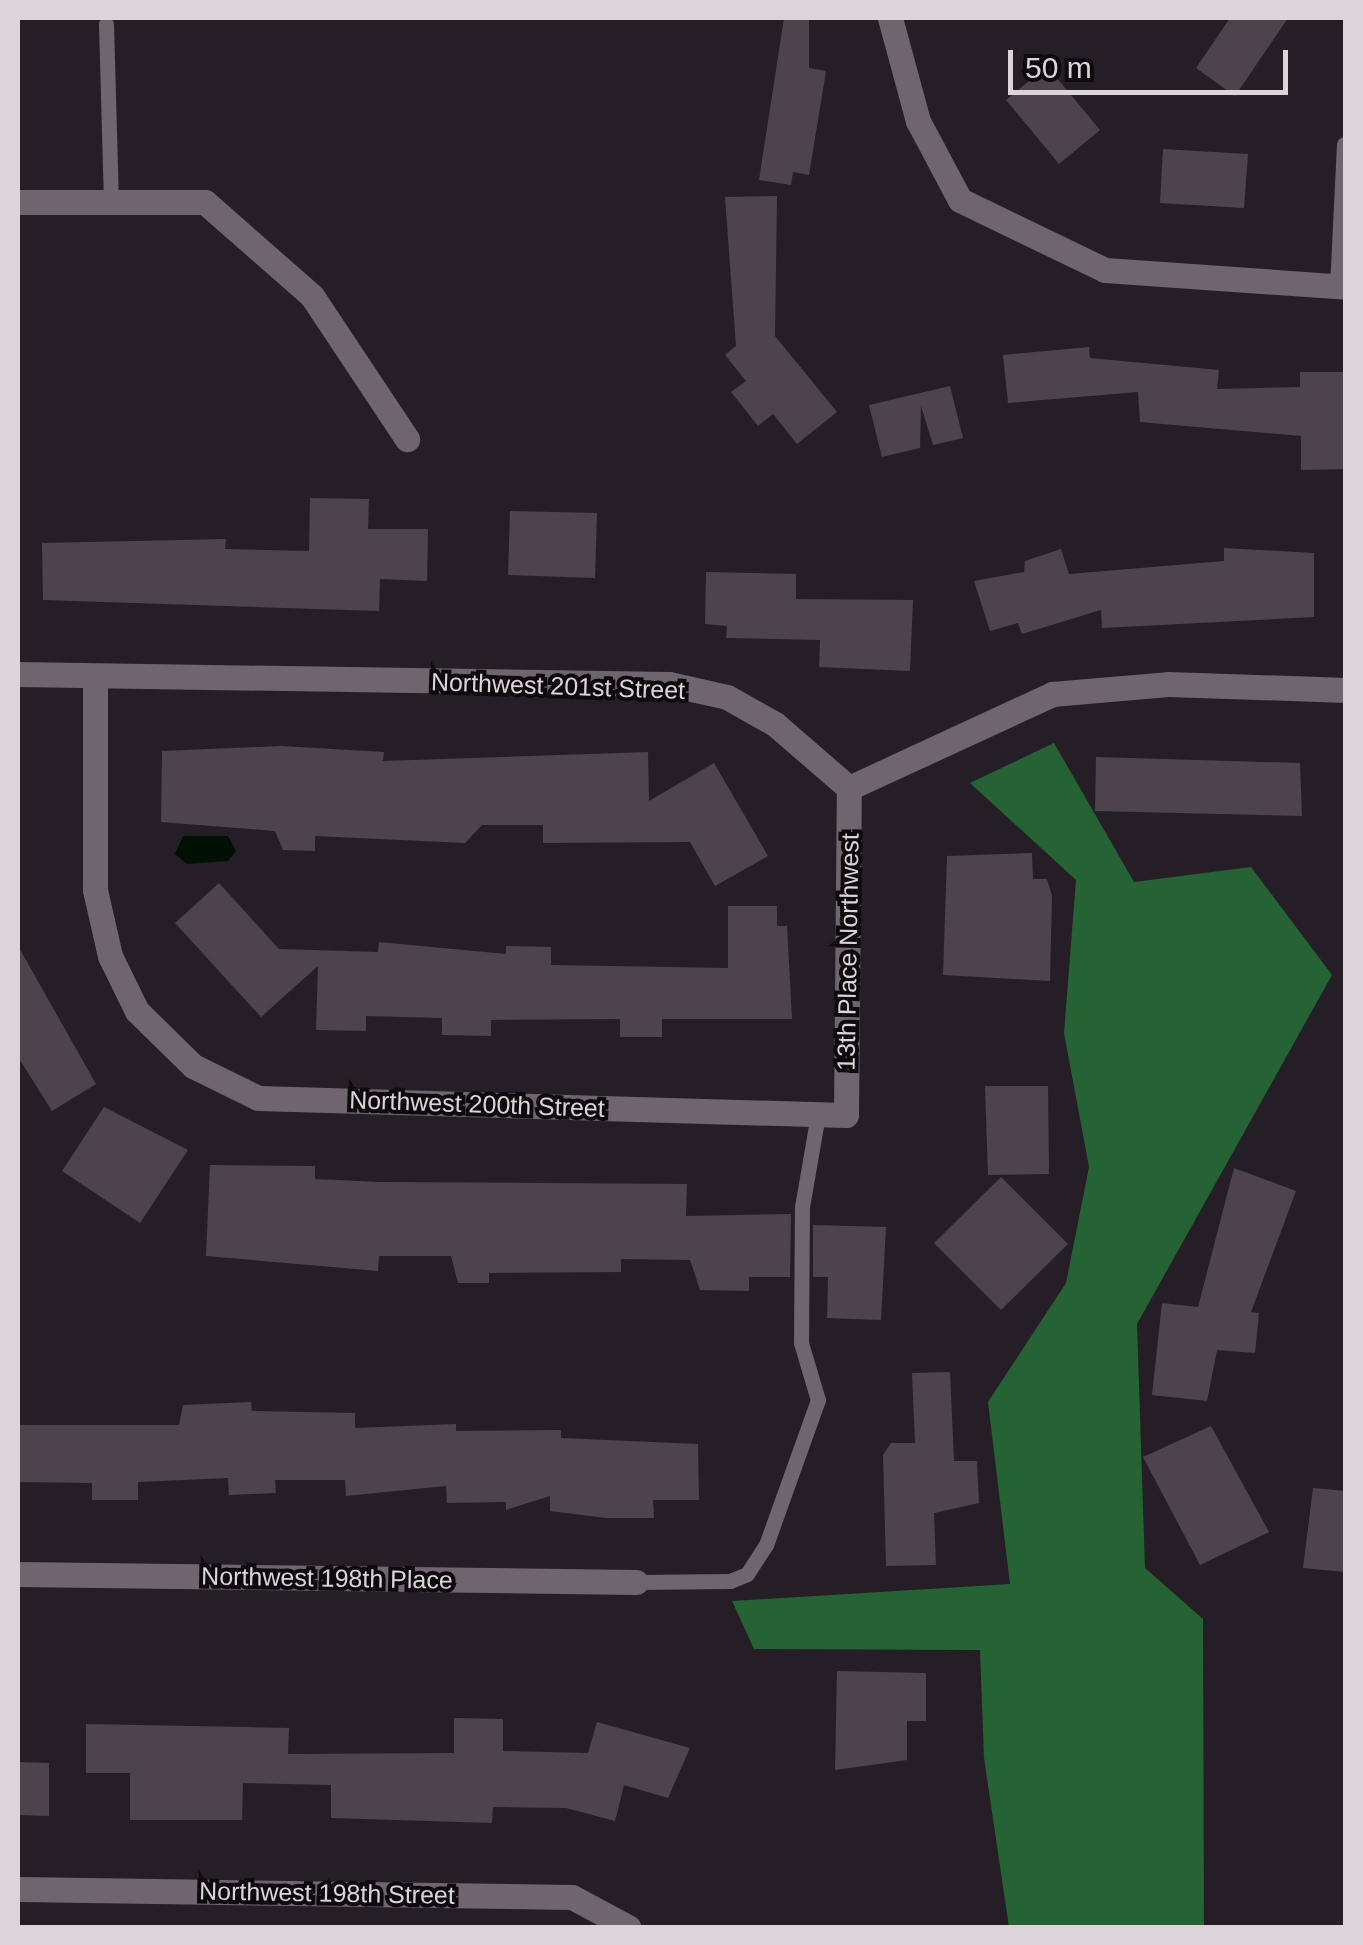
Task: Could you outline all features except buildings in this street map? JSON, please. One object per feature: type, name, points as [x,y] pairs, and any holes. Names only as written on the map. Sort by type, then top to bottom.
[{"type":"street","points":[[890,18],[918,120],[960,200],[1106,270],[1341,287]]},
{"type":"street","points":[[18,202],[204,202],[312,296],[407,439]]},
{"type":"street","name":"Northwest 201st Street","points":[[18,674],[669,684],[759,715],[849,788]]},
{"type":"street","name":"Northwest 200th Street","points":[[94,676],[95,890],[110,956],[137,1011],[193,1066],[258,1098],[846,1115]]},
{"type":"street","points":[[849,788],[1052,694],[1168,684],[1346,690]]},
{"type":"street","name":"13th Place Northwest","points":[[846,1115],[849,788]]},
{"type":"street","name":"Northwest 198th Place","points":[[18,1574],[636,1582]]},
{"type":"street","name":"Northwest 198th Street","points":[[18,1889],[572,1896],[628,1927]]},
{"type":"lane","points":[[106,24],[112,201]]},
{"type":"lane","points":[[1341,287],[1344,144]]},
{"type":"lane","points":[[636,1582],[730,1582],[747,1574],[766,1545],[818,1400],[801,1343],[801,1243],[818,1114]]},
{"type":"green space","points":[[1054,743],[1134,882],[1251,867],[1332,975],[1137,1324],[1145,1568],[1203,1619],[1204,1927],[1009,1927],[984,1758],[980,1650],[754,1649],[732,1601],[1010,1584],[988,1402],[1066,1283],[1089,1167],[1064,1033],[1076,880],[970,783]]},
{"type":"shaded area","points":[[183,836],[228,836],[236,851],[228,861],[187,864],[175,854]]}]
